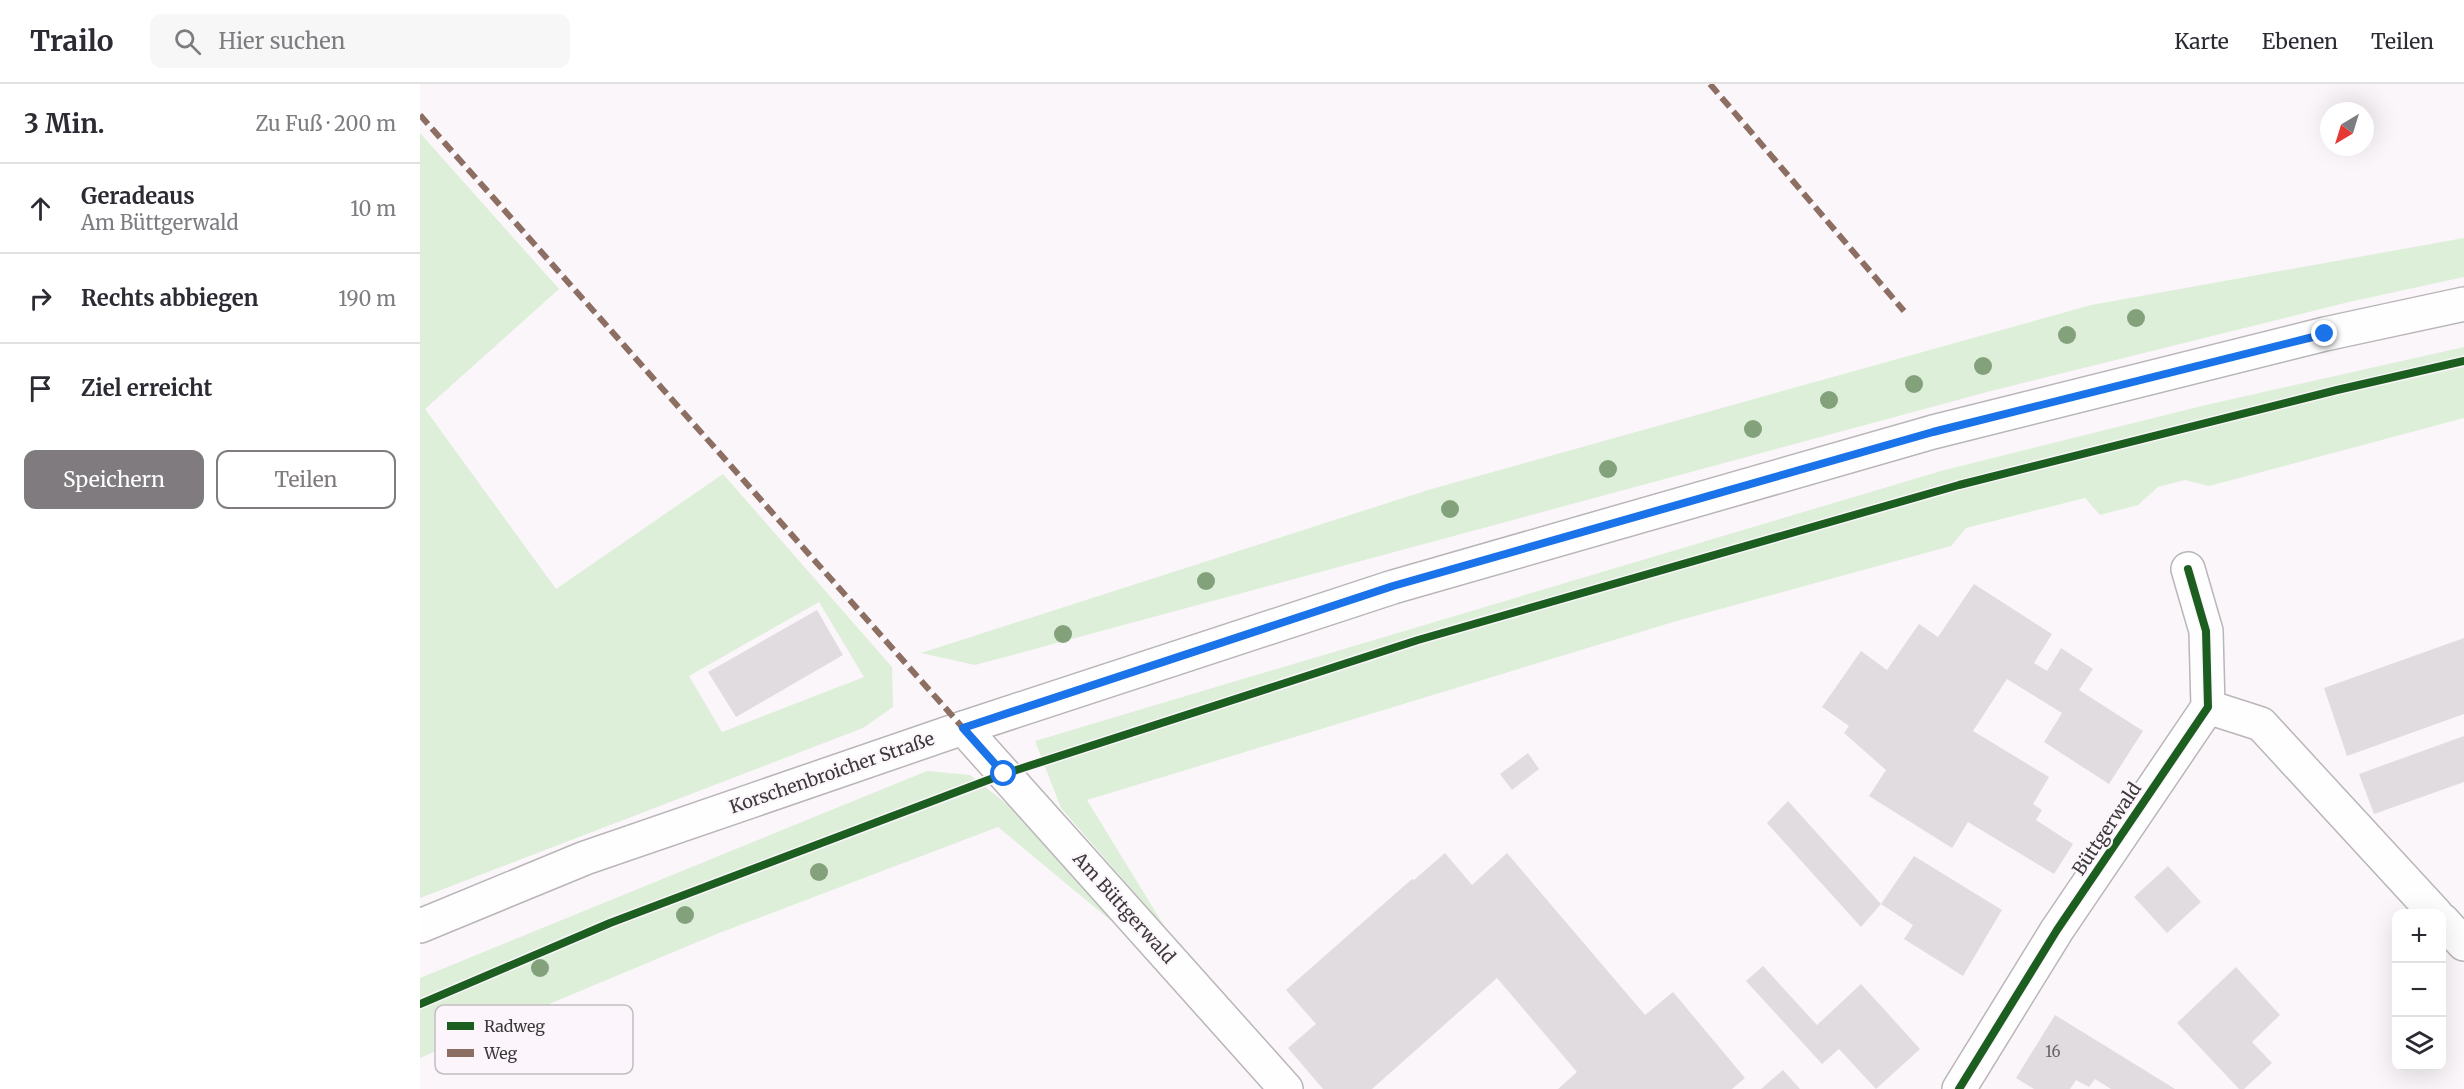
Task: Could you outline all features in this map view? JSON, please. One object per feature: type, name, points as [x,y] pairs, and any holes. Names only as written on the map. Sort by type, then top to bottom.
[{"type":"main road","name":"Korschenbroicher Straße","points":[[420,926],[585,858],[963,728],[1393,586],[1933,432],[2325,334],[2464,304]]},
{"type":"main road","points":[[2188,569],[2206,631],[2208,707],[2261,724],[2431,909]]},
{"type":"main road","name":"Büttgerwald","points":[[1959,1089],[2057,930],[2208,707]]},
{"type":"main road","name":"Am Büttgerwald","points":[[963,728],[1286,1089]]},
{"type":"main road","points":[[2446,924],[2464,944]]},
{"type":"green space","points":[[420,133],[559,289],[425,409],[556,589],[723,474],[892,667],[893,707],[863,728],[420,898]],"holes":[[[819,602],[864,677],[722,732],[689,676]]]},
{"type":"green space","points":[[2464,238],[2464,277],[2349,302],[1991,391],[975,665],[921,653],[1428,490],[2091,305]]},
{"type":"green space","points":[[2464,347],[2464,418],[2209,486],[2185,480],[2158,487],[2138,505],[2100,515],[2085,498],[1966,528],[1951,546],[1680,620],[1087,800],[1166,929],[1061,808],[1035,741],[1941,471],[2206,405]]},
{"type":"green space","points":[[927,771],[970,775],[1026,819],[1145,949],[998,827],[719,933],[547,1005],[435,1005],[435,1052],[420,1058],[420,978]]},
{"type":"building","points":[[1974,584],[2052,634],[2034,663],[2047,671],[2061,648],[2093,669],[2079,690],[2143,731],[2109,784],[2044,742],[2062,713],[2007,679],[1973,731],[2049,777],[2033,804],[2042,810],[2036,820],[2073,844],[2054,874],[1968,822],[1952,848],[1869,796],[1886,770],[1844,733],[1849,726],[1822,707],[1861,651],[1887,670],[1919,624],[1938,637]]},
{"type":"building","points":[[817,610],[843,655],[736,717],[708,672]]},
{"type":"building","points":[[2464,638],[2464,714],[2347,756],[2324,688]]},
{"type":"building","points":[[2464,736],[2464,782],[2374,814],[2359,774]]},
{"type":"building","points":[[1528,753],[1539,769],[1512,790],[1500,774]]},
{"type":"building","points":[[1788,801],[1881,904],[1861,927],[1767,823]]},
{"type":"building","points":[[1445,853],[1472,885],[1507,853],[1645,1015],[1673,992],[1745,1078],[1732,1089],[1558,1089],[1577,1072],[1497,978],[1372,1089],[1323,1089],[1288,1048],[1316,1024],[1286,990],[1412,879],[1414,880]]},
{"type":"building","points":[[1914,856],[2002,910],[1963,976],[1904,939],[1913,925],[1881,904]]},
{"type":"building","points":[[2168,866],[2201,902],[2167,933],[2134,897]]},
{"type":"building","points":[[1763,966],[1817,1025],[1861,984],[1920,1049],[1876,1089],[1839,1049],[1822,1064],[1746,981]]},
{"type":"building","points":[[2236,967],[2280,1015],[2252,1042],[2272,1063],[2244,1089],[2239,1089],[2177,1023]]},
{"type":"building","points":[[2055,1015],[2175,1089],[2111,1089],[2095,1079],[2089,1087],[2076,1080],[2070,1089],[2034,1089],[2016,1078]]},
{"type":"building","points":[[1783,1070],[1800,1089],[1761,1089]]},
{"type":"marked path","points":[[1710,84],[1904,311]]},
{"type":"marked path","points":[[420,115],[963,728]]},
{"type":"cycle path","points":[[420,1004],[610,923],[1004,774],[1418,640],[1959,485],[2337,390],[2464,361]]},
{"type":"cycle path","points":[[1959,1089],[2057,930],[2208,707],[2206,631],[2188,569]]},
{"type":"route","points":[[1004,774],[963,728],[1393,586],[1933,432],[2325,334]]}]
